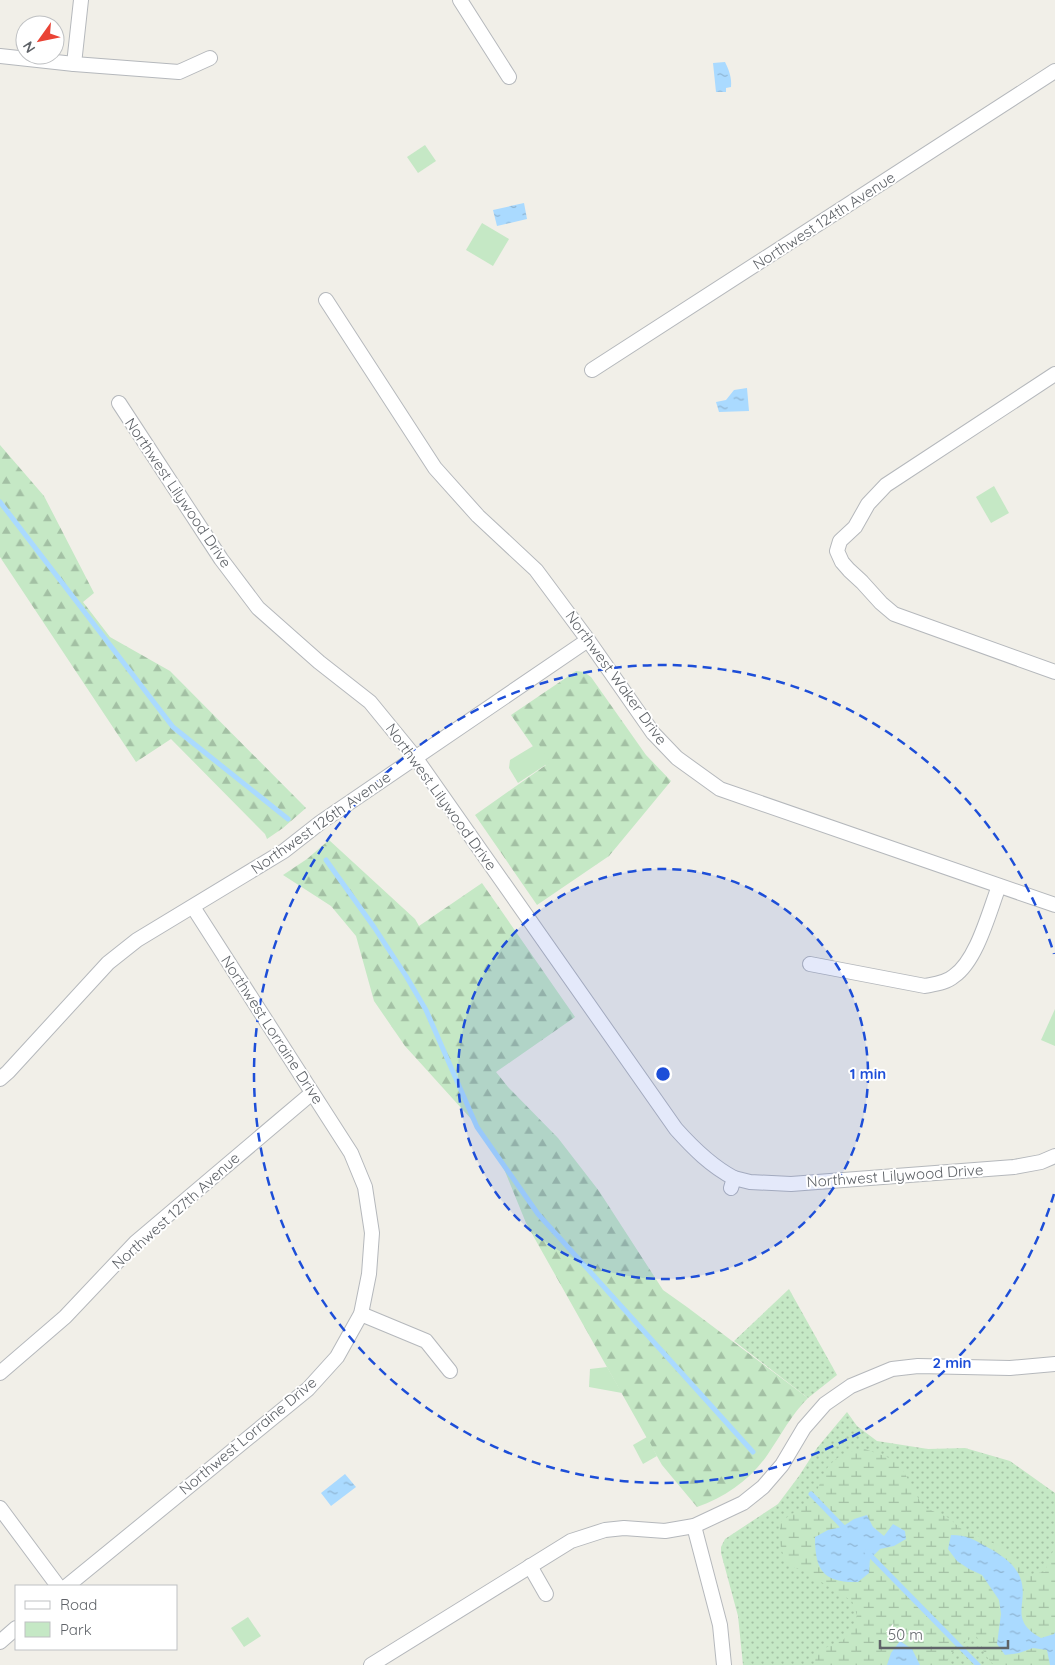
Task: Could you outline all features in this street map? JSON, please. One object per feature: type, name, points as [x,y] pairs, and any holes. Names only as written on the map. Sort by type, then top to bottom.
[{"type":"street","points":[[74,64],[81,0]]},
{"type":"street","points":[[460,0],[509,77]]},
{"type":"street","points":[[0,56],[179,72],[210,58]]},
{"type":"street","name":"Northwest 124th Avenue","points":[[592,370],[1055,71]]},
{"type":"street","name":"Northwest Waker Drive","points":[[326,300],[435,468],[478,516],[536,570],[654,733],[677,758],[720,789],[1055,905]]},
{"type":"street","points":[[1055,374],[886,485],[868,504],[855,527],[840,542],[837,551],[842,562],[849,570],[894,614],[1055,672]]},
{"type":"street","name":"Northwest Lilywood Drive","points":[[119,404],[221,559],[258,608],[319,662],[370,702],[415,757],[676,1129],[701,1154],[724,1173],[732,1183],[791,1184],[1014,1167],[1041,1162],[1055,1156]]},
{"type":"street","name":"Northwest 126th Avenue","points":[[3,1072],[108,963],[137,940],[284,851],[320,822],[588,640]]},
{"type":"street","points":[[810,964],[925,986],[940,984],[965,968],[973,955],[1000,886]]},
{"type":"street","name":"Northwest Lorraine Drive","points":[[68,1585],[308,1389],[337,1357],[361,1314],[368,1274],[372,1233],[365,1187],[351,1153],[193,907]]},
{"type":"street","name":"Northwest 127th Avenue","points":[[0,1373],[65,1317],[136,1242],[312,1093]]},
{"type":"street","points":[[361,1314],[426,1341],[450,1370]]},
{"type":"street","points":[[371,1665],[571,1541],[604,1530],[624,1528],[665,1531],[694,1526],[743,1503],[763,1487],[782,1465],[804,1428],[824,1404],[851,1386],[868,1378],[892,1369],[918,1366],[1010,1368],[1055,1364]]},
{"type":"street","points":[[0,1508],[57,1585]]},
{"type":"street","points":[[694,1526],[720,1625],[724,1665]]},
{"type":"street","points":[[530,1566],[546,1594]]},
{"type":"street","points":[[0,1642],[15,1629]]},
{"type":"green space","points":[[425,145],[436,161],[418,173],[407,157]]},
{"type":"green space","points":[[482,223],[509,239],[493,266],[466,250]]},
{"type":"green space","points":[[0,445],[44,496],[94,593],[83,602],[110,637],[170,671],[306,808],[283,828],[267,839],[265,834],[171,739],[136,762],[0,557]]},
{"type":"green space","points":[[994,486],[1009,513],[991,523],[976,497]]},
{"type":"green space","points":[[576,671],[584,672],[591,677],[646,755],[671,781],[609,856],[537,905],[475,815],[546,765],[511,715]]},
{"type":"green space","points":[[538,743],[550,762],[518,783],[509,768],[510,760]]},
{"type":"green space","points":[[329,840],[415,919],[419,926],[482,883],[575,1017],[496,1072],[508,1087],[558,1138],[599,1191],[663,1290],[808,1398],[791,1418],[761,1463],[746,1479],[728,1492],[697,1507],[662,1465],[526,1223],[502,1164],[472,1120],[405,1046],[374,1001],[356,936],[331,906],[283,875],[307,859]]},
{"type":"green space","points":[[1055,1009],[1055,1046],[1041,1040]]},
{"type":"green space","points":[[789,1289],[837,1375],[808,1398],[734,1341]]},
{"type":"green space","points":[[607,1367],[622,1393],[589,1387],[590,1369]]},
{"type":"green space","points":[[847,1412],[857,1426],[877,1441],[928,1449],[965,1448],[1010,1461],[1055,1493],[1055,1665],[743,1665],[738,1616],[721,1547],[725,1539],[778,1504],[817,1448]]},
{"type":"green space","points":[[647,1437],[657,1456],[643,1464],[633,1445]]},
{"type":"green space","points":[[865,1449],[892,1459],[902,1469],[923,1507],[949,1518],[960,1528],[999,1546],[1011,1554],[1031,1574],[1045,1572],[1049,1558],[1055,1548],[1055,1665],[994,1665],[986,1655],[976,1635],[954,1650],[945,1665],[815,1665],[816,1652],[843,1640],[853,1629],[857,1615],[852,1601],[802,1570],[788,1565],[780,1544],[781,1522],[803,1506],[814,1495],[826,1470],[836,1459],[849,1452]]},
{"type":"green space","points":[[248,1617],[261,1636],[244,1647],[231,1628]]},
{"type":"water","points":[[725,62],[730,74],[731,87],[726,88],[726,92],[716,92],[713,63]]},
{"type":"water","points":[[524,203],[527,219],[497,226],[493,210]]},
{"type":"water","points":[[747,388],[749,411],[719,412],[716,402],[726,400],[734,390]]},
{"type":"water","points":[[345,1474],[356,1487],[331,1506],[321,1493]]},
{"type":"water","points":[[867,1515],[873,1527],[884,1536],[893,1524],[905,1531],[906,1539],[894,1546],[880,1549],[870,1559],[869,1573],[858,1582],[846,1582],[829,1577],[819,1566],[815,1548],[815,1537]]},
{"type":"water","points":[[951,1535],[966,1537],[978,1542],[1002,1556],[1014,1567],[1020,1577],[1022,1586],[1022,1617],[1025,1624],[1041,1638],[1055,1632],[1055,1665],[1050,1665],[1047,1650],[1033,1648],[1005,1655],[997,1644],[1001,1614],[999,1600],[982,1575],[957,1561],[948,1549]]},
{"type":"water","points":[[900,1641],[912,1649],[920,1665],[887,1665],[891,1653]]},
{"type":"waterway","points":[[0,502],[173,727],[288,819]]},
{"type":"waterway","points":[[326,860],[406,976],[426,1010],[477,1127],[538,1214],[753,1452]]},
{"type":"waterway","points":[[811,1494],[847,1531]]},
{"type":"waterway","points":[[867,1552],[978,1665]]}]
